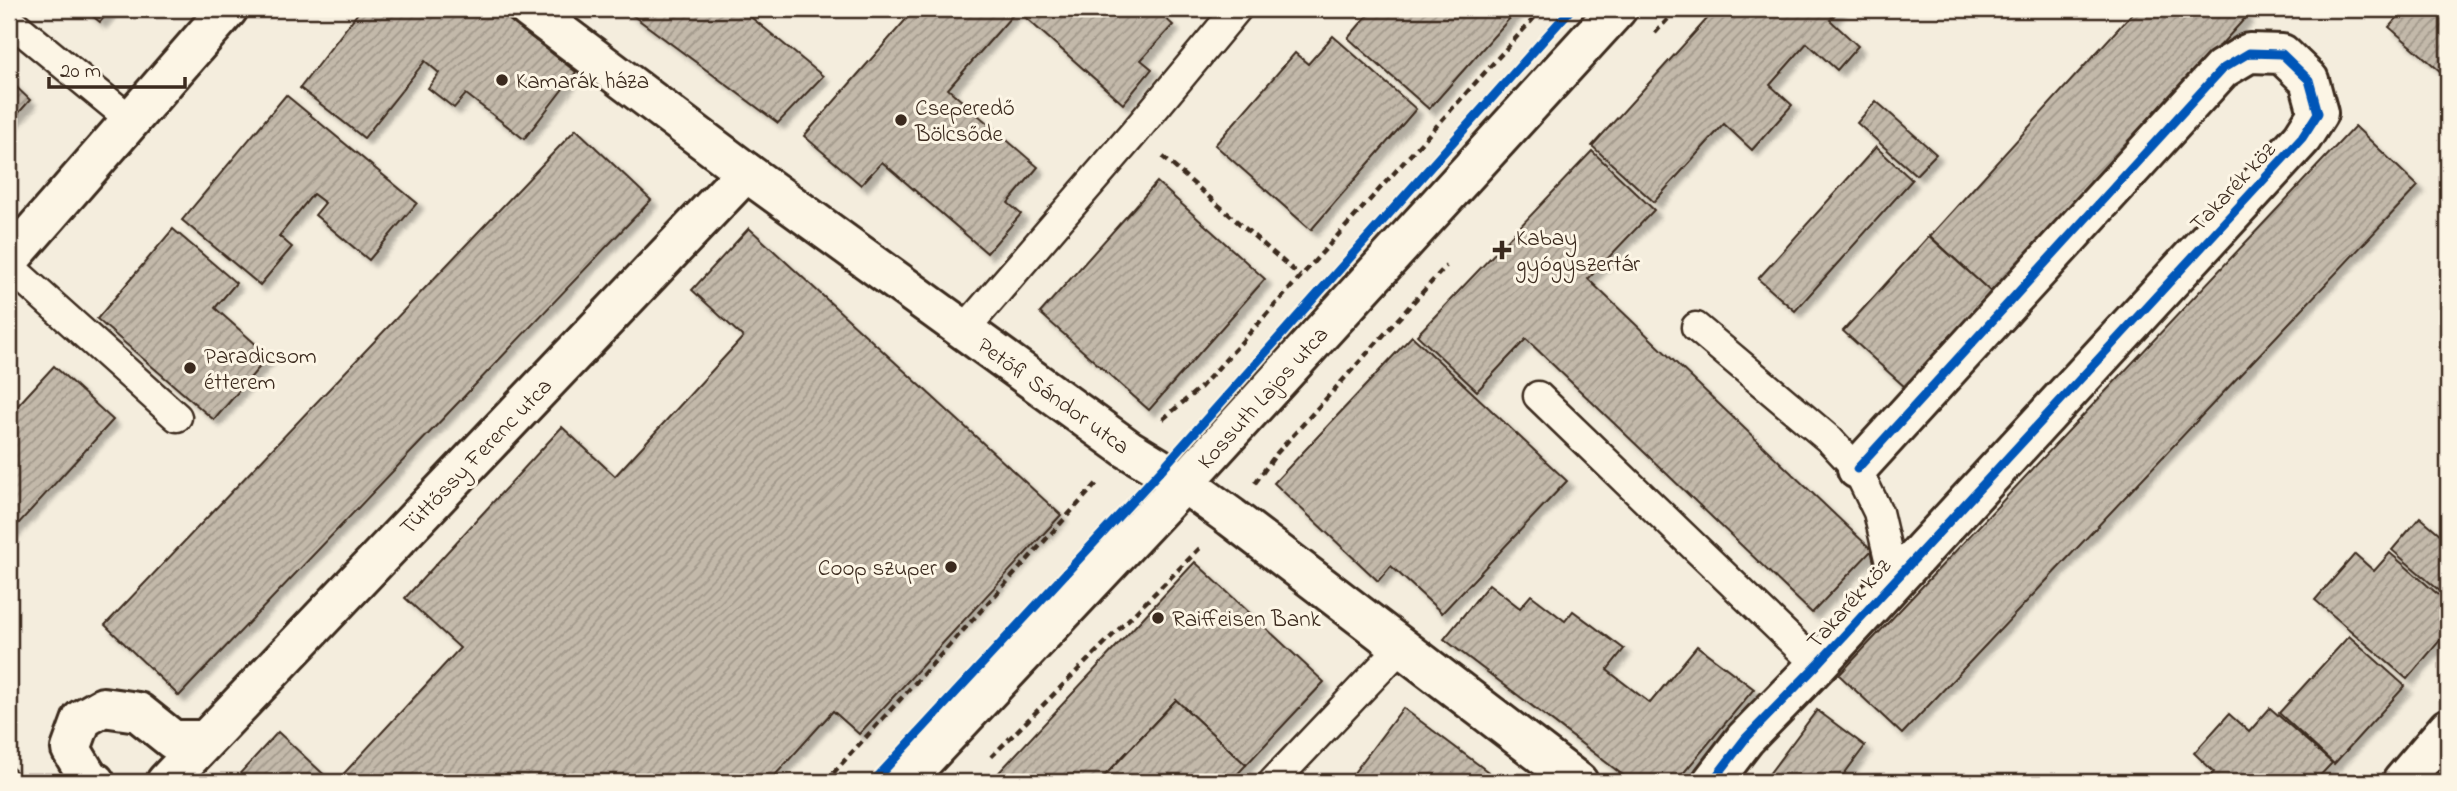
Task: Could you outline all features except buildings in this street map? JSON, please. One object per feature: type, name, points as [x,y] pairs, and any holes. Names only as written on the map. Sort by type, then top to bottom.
[{"type":"street","points":[[9,260],[228,9]]},
{"type":"street","name":"Petőfi Sándor utca","points":[[529,9],[746,172],[1128,449],[1184,483],[1231,517],[1578,782]]},
{"type":"street","name":"Kossuth Lajos utca","points":[[903,782],[1184,483],[1617,9]]},
{"type":"street","name":"Takarék köz","points":[[1712,782],[1745,739],[1817,665],[2302,138],[2318,113],[2309,80],[2282,54],[2249,52],[2222,69],[1857,469]]},
{"type":"street","name":"Tüttőssy Ferenc utca","points":[[166,782],[746,172]]},
{"type":"street","points":[[95,782],[89,779],[71,749],[82,719],[103,707],[138,712],[173,740],[204,740]]},
{"type":"street","points":[[2403,782],[2448,727]]},
{"type":"lane","points":[[964,330],[1237,9]]},
{"type":"lane","points":[[9,20],[131,120]]},
{"type":"lane","points":[[9,266],[177,417]]},
{"type":"lane","points":[[1696,327],[1830,440],[1857,469],[1878,512],[1894,580]]},
{"type":"lane","points":[[1538,396],[1817,665]]},
{"type":"lane","points":[[1273,782],[1400,648]]},
{"type":"path","points":[[825,782],[1128,449],[1201,387],[1542,9]]},
{"type":"path","points":[[1649,40],[1677,9]]},
{"type":"path","points":[[1134,133],[1300,276]]},
{"type":"path","points":[[985,763],[1231,517],[1277,453],[1454,257]]},
{"type":"cycle path","points":[[873,782],[1162,469],[1571,9]]},
{"type":"cycle path","points":[[1712,782],[1745,739],[1817,665],[2302,138],[2318,113],[2309,80],[2282,54],[2249,53],[2222,69],[1857,469]]},
{"type":"place","name":"Kamarák háza","points":[[502,80]]},
{"type":"place","name":"Cseperedő Bölcsőde","points":[[901,120]]},
{"type":"place","name":"Kabay gyógyszertár","points":[[1502,250]]},
{"type":"place","name":"Paradicsom étterem","points":[[190,368]]},
{"type":"place","name":"Coop szuper","points":[[951,567]]},
{"type":"place","name":"Raiffeisen Bank","points":[[1158,618]]}]
